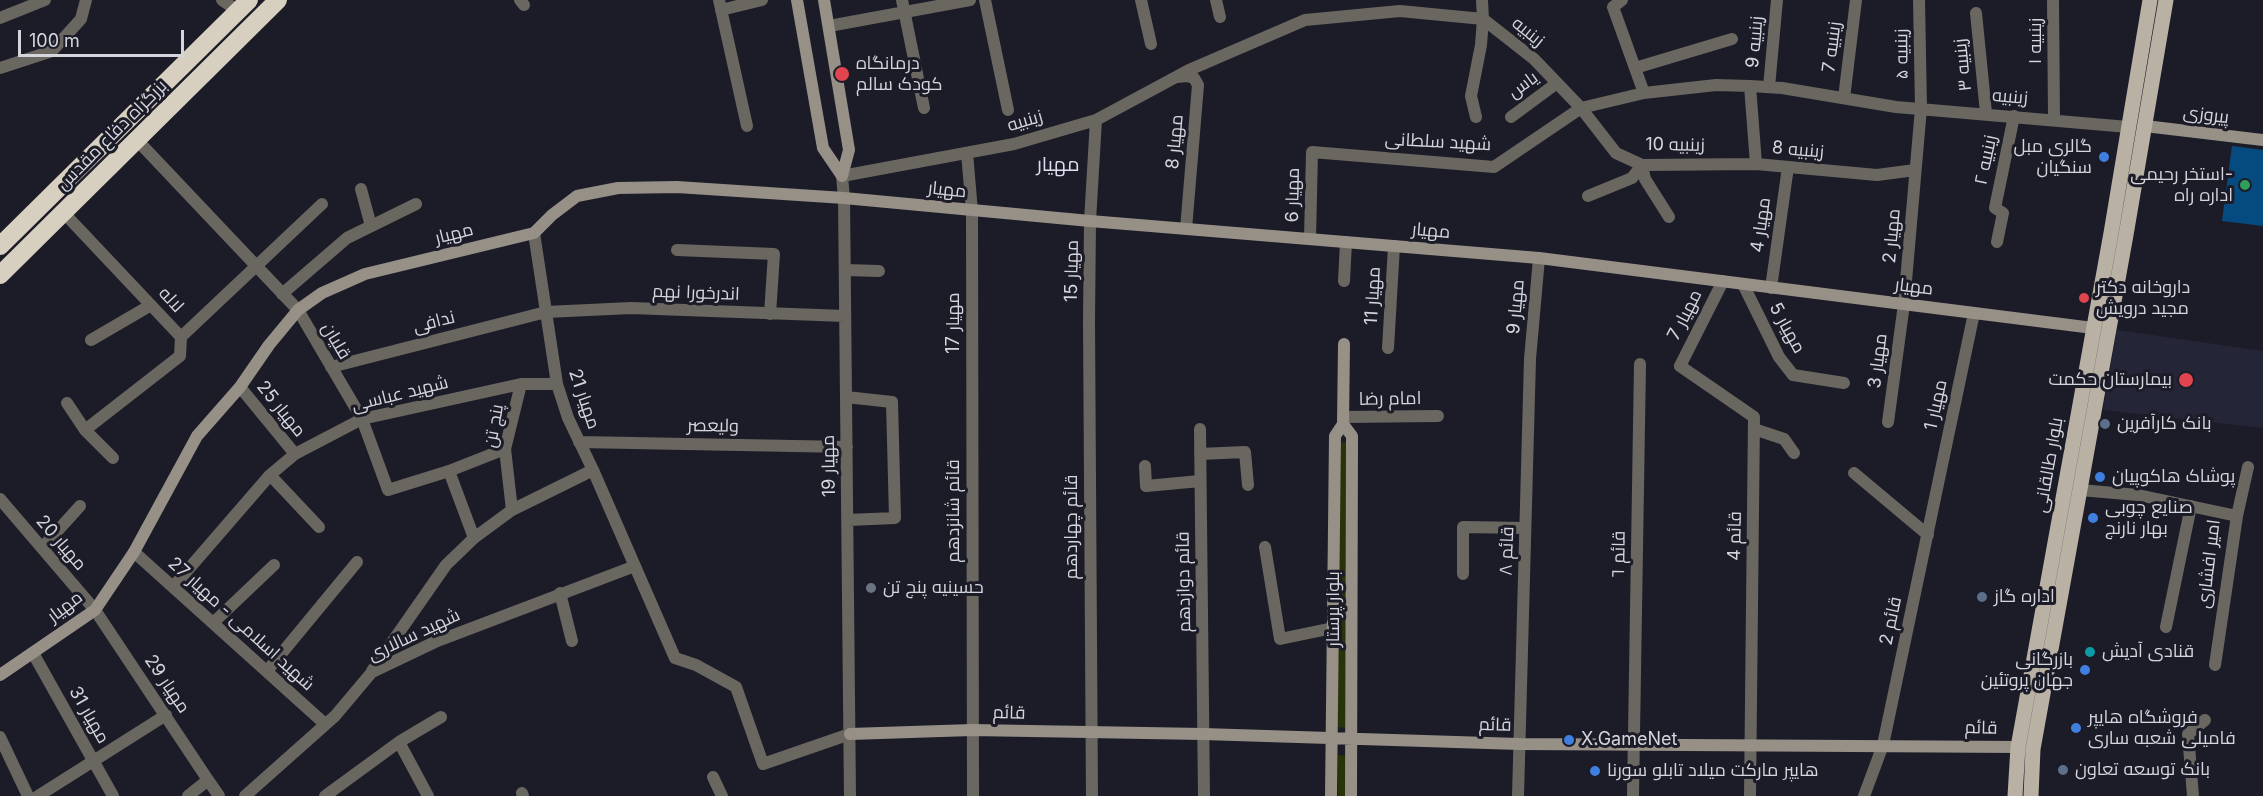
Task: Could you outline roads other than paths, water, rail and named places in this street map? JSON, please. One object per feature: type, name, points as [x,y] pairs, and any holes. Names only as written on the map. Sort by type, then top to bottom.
[{"type":"highway","name":"بزرگراه دفاع مقدس","points":[[0,275],[279,0]]},
{"type":"highway","name":"بزرگراه دفاع مقدس","points":[[0,246],[244,5]]},
{"type":"main road","name":"بلوار طالقانی","points":[[2031,796],[2033,749],[2080,490],[2113,262],[2128,127],[2150,0]]},
{"type":"main road","name":"بلوار طالقانی","points":[[2015,796],[2018,747],[2093,328],[2113,262],[2145,126],[2166,0]]},
{"type":"street","points":[[0,18],[45,0]]},
{"type":"street","points":[[0,68],[52,51],[81,19],[86,0]]},
{"type":"street","points":[[222,0],[244,5]]},
{"type":"street","points":[[747,126],[720,5],[762,0]]},
{"type":"street","points":[[797,0],[824,148],[842,176]]},
{"type":"street","points":[[824,0],[849,150],[842,176]]},
{"type":"street","points":[[829,26],[903,6],[970,0]]},
{"type":"street","points":[[985,0],[1008,110]]},
{"type":"street","points":[[1141,0],[1151,44]]},
{"type":"street","points":[[1216,0],[1220,17]]},
{"type":"street","points":[[1476,117],[1471,96],[1484,19],[1482,0]]},
{"type":"street","points":[[1622,0],[1613,7],[1644,93]]},
{"type":"street","name":"زینبیه 9","points":[[1769,87],[1777,0]]},
{"type":"street","name":"زینبیه 7","points":[[1844,98],[1856,0]]},
{"type":"street","name":"زینبیه ۵","points":[[1915,170],[1921,108],[1919,0]]},
{"type":"street","name":"زینبیه ۱","points":[[2053,0],[2054,119]]},
{"type":"street","points":[[903,6],[924,108]]},
{"type":"street","name":"زینبیه","points":[[842,176],[1014,144],[1096,120],[1176,77],[1305,20],[1400,11],[1484,19],[1534,59],[1581,108],[1644,93],[1716,86],[1749,86],[1769,87],[1896,107],[2128,127]]},
{"type":"street","name":"زینبیه ۳","points":[[1976,14],[1986,113]]},
{"type":"street","points":[[1635,68],[1732,39]]},
{"type":"street","name":"مهیار 8","points":[[1176,77],[1194,78],[1198,85],[1186,229]]},
{"type":"street","name":"یاس","points":[[1511,117],[1557,83]]},
{"type":"street","name":"زینبیه 8","points":[[1749,86],[1756,164],[1877,175],[1915,170]]},
{"type":"street","name":"شهید سلطانی","points":[[1312,152],[1494,166],[1581,108]]},
{"type":"street","name":"زینبیه 10","points":[[1581,108],[1616,153],[1642,165],[1756,164]]},
{"type":"street","name":"زینبیه ۲","points":[[1997,242],[2003,213],[1995,208],[2014,116]]},
{"type":"street","name":"مهیار 15","points":[[1089,321],[1090,221],[1096,120]]},
{"type":"street","name":"پیروزی","points":[[2145,126],[2263,140]]},
{"type":"street","name":"قلیان","points":[[137,140],[298,310],[362,419],[388,490],[448,471],[505,449]]},
{"type":"street","name":"مهیار 6","points":[[1310,239],[1312,152]]},
{"type":"street","name":"مهیار 17","points":[[968,153],[972,211],[972,435]]},
{"type":"street","points":[[1588,196],[1632,178],[1642,165]]},
{"type":"street","points":[[1642,165],[1645,179],[1669,216]]},
{"type":"street","name":"مهیار 4","points":[[1771,288],[1788,167]]},
{"type":"street","name":"مهیار 2","points":[[1904,304],[1915,170]]},
{"type":"street","name":"مهیار 19","points":[[842,176],[850,796]]},
{"type":"street","name":"مهیار","points":[[0,675],[95,610],[134,552],[196,436],[240,387],[269,345],[298,310],[322,293],[364,274],[534,233],[552,215],[577,196],[618,188],[677,187],[844,198],[972,211],[1539,258],[2093,328]]},
{"type":"street","points":[[361,189],[371,226]]},
{"type":"street","points":[[181,337],[322,204]]},
{"type":"street","points":[[282,294],[347,238],[416,204]]},
{"type":"street","name":"لاله","points":[[63,212],[181,337],[180,356],[85,430]]},
{"type":"street","name":"مهیار 21","points":[[534,233],[557,384],[579,442],[675,658],[696,665],[736,687],[763,764],[850,734]]},
{"type":"street","points":[[1344,280],[1346,242]]},
{"type":"street","name":"مهیار 11","points":[[1388,348],[1394,246]]},
{"type":"street","points":[[677,250],[774,254],[770,314]]},
{"type":"street","name":"مهیار 9","points":[[1530,359],[1539,258]]},
{"type":"street","points":[[845,270],[879,271]]},
{"type":"street","name":"مهیار 7","points":[[1723,281],[1680,366],[1754,417],[1754,429]]},
{"type":"street","name":"مهیار 5","points":[[1743,284],[1779,357],[1793,375],[1844,383]]},
{"type":"street","name":"مهیار 3","points":[[1888,422],[1904,304]]},
{"type":"street","points":[[92,340],[151,305]]},
{"type":"street","name":"اندرخورا نهم","points":[[546,312],[631,308],[845,316]]},
{"type":"street","name":"ندافی","points":[[331,367],[546,312]]},
{"type":"street","name":"مهیار 1","points":[[1935,504],[1974,313]]},
{"type":"street","name":"قائم چهاردهم","points":[[1089,321],[1092,796]]},
{"type":"street","name":"بلوار پرستار","points":[[1331,796],[1335,436],[1343,421],[1344,344]]},
{"type":"street","name":"قائم ٨","points":[[1518,796],[1530,359]]},
{"type":"street","name":"قائم ٦","points":[[1633,796],[1640,364]]},
{"type":"street","name":"شهید عباسی","points":[[173,587],[270,475],[295,454],[362,419],[521,384],[557,384]]},
{"type":"street","name":"پنج تن","points":[[512,510],[505,449],[521,384]]},
{"type":"street","name":"مهیار 25","points":[[240,387],[295,454]]},
{"type":"street","points":[[846,397],[892,402],[895,518],[848,520]]},
{"type":"street","points":[[67,403],[85,430],[113,458]]},
{"type":"street","name":"امام رضا","points":[[1343,421],[1438,416]]},
{"type":"street","name":"بلوار پرستار","points":[[1343,421],[1352,436],[1351,796]]},
{"type":"street","name":"قائم دوازدهم","points":[[1200,429],[1204,796]]},
{"type":"street","points":[[1754,429],[1784,439],[1794,453]]},
{"type":"street","name":"قائم 4","points":[[1750,796],[1754,429]]},
{"type":"street","name":"قائم شانزدهم","points":[[972,435],[973,796]]},
{"type":"street","name":"ولیعصر","points":[[579,442],[847,447]]},
{"type":"street","points":[[1200,454],[1245,452],[1248,485]]},
{"type":"street","points":[[1145,466],[1146,486],[1200,481]]},
{"type":"street","points":[[2237,516],[2248,467]]},
{"type":"street","points":[[372,672],[446,565],[474,538],[512,510],[593,470]]},
{"type":"street","points":[[448,471],[474,538]]},
{"type":"street","points":[[1854,473],[1928,535]]},
{"type":"street","points":[[270,475],[319,527]]},
{"type":"street","name":"امیر افشاری","points":[[2080,490],[2138,495],[2237,516],[2215,665]]},
{"type":"street","name":"قائم 2","points":[[1864,796],[1883,745],[1935,504]]},
{"type":"street","name":"مهیار 20","points":[[2,506],[42,548],[95,610]]},
{"type":"street","points":[[42,548],[80,506]]},
{"type":"street","points":[[2166,627],[2191,506]]},
{"type":"street","points":[[1463,574],[1463,527],[1525,528]]},
{"type":"street","points":[[1265,547],[1280,639],[1333,628]]},
{"type":"street","name":"شهید اسلامی - مهیار 27","points":[[134,552],[325,724]]},
{"type":"street","points":[[267,671],[357,562]]},
{"type":"street","points":[[213,623],[274,565]]},
{"type":"street","name":"شهید سالاری","points":[[245,796],[335,716],[372,672],[435,642],[636,566]]},
{"type":"street","points":[[560,593],[572,641]]},
{"type":"street","name":"مهیار 29","points":[[95,610],[219,796]]},
{"type":"street","name":"مهیار 31","points":[[33,653],[113,796]]},
{"type":"street","points":[[38,796],[166,715]]},
{"type":"street","points":[[326,796],[399,742],[441,717]]},
{"type":"street","points":[[2193,796],[2188,734],[2205,720]]},
{"type":"street","name":"قائم","points":[[850,734],[972,730],[1203,734],[1519,744],[2018,747]]},
{"type":"street","points":[[0,737],[28,796]]},
{"type":"street","points":[[399,742],[428,796]]},
{"type":"street","points":[[714,777],[722,796]]},
{"type":"street","points":[[188,796],[208,780]]},
{"type":"water","name":"استخر رحیمی- اداره راه","points":[[2232,146],[2263,150],[2263,226],[2222,221]]},
{"type":"place","name":"درمانگاه کودک سالم","points":[[842,74]]},
{"type":"place","name":"گالری مبل سنگیان","points":[[2104,157]]},
{"type":"place","name":"استخر رحیمی- اداره راه","points":[[2245,185]]},
{"type":"place","name":"داروخانه دکتر مجید درویش","points":[[2084,298]]},
{"type":"place","name":"بیمارستان حکمت","points":[[2186,380]]},
{"type":"place","name":"بانک کارآفرین","points":[[2105,424]]},
{"type":"place","name":"پوشاک هاکوپیان","points":[[2100,477]]},
{"type":"place","name":"صنایع چوبی بهار نارنج","points":[[2093,518]]},
{"type":"place","name":"حسینیه پنج تن","points":[[871,588]]},
{"type":"place","name":"اداره گاز","points":[[1982,597]]},
{"type":"place","name":"قنادی آدیش","points":[[2090,652]]},
{"type":"place","name":"بازرگانی جهان پروتئین","points":[[2085,670]]},
{"type":"place","name":"فروشگاه هایپر فامیلی شعبه ساری","points":[[2076,728]]},
{"type":"place","name":"X.GameNet","points":[[1569,740]]},
{"type":"place","name":"بانک توسعه تعاون","points":[[2063,770]]},
{"type":"place","name":"هایپر مارکت میلاد تابلو سورنا","points":[[1595,771]]},
{"type":"district","name":"مهیار","points":[[1058,165]]}]
